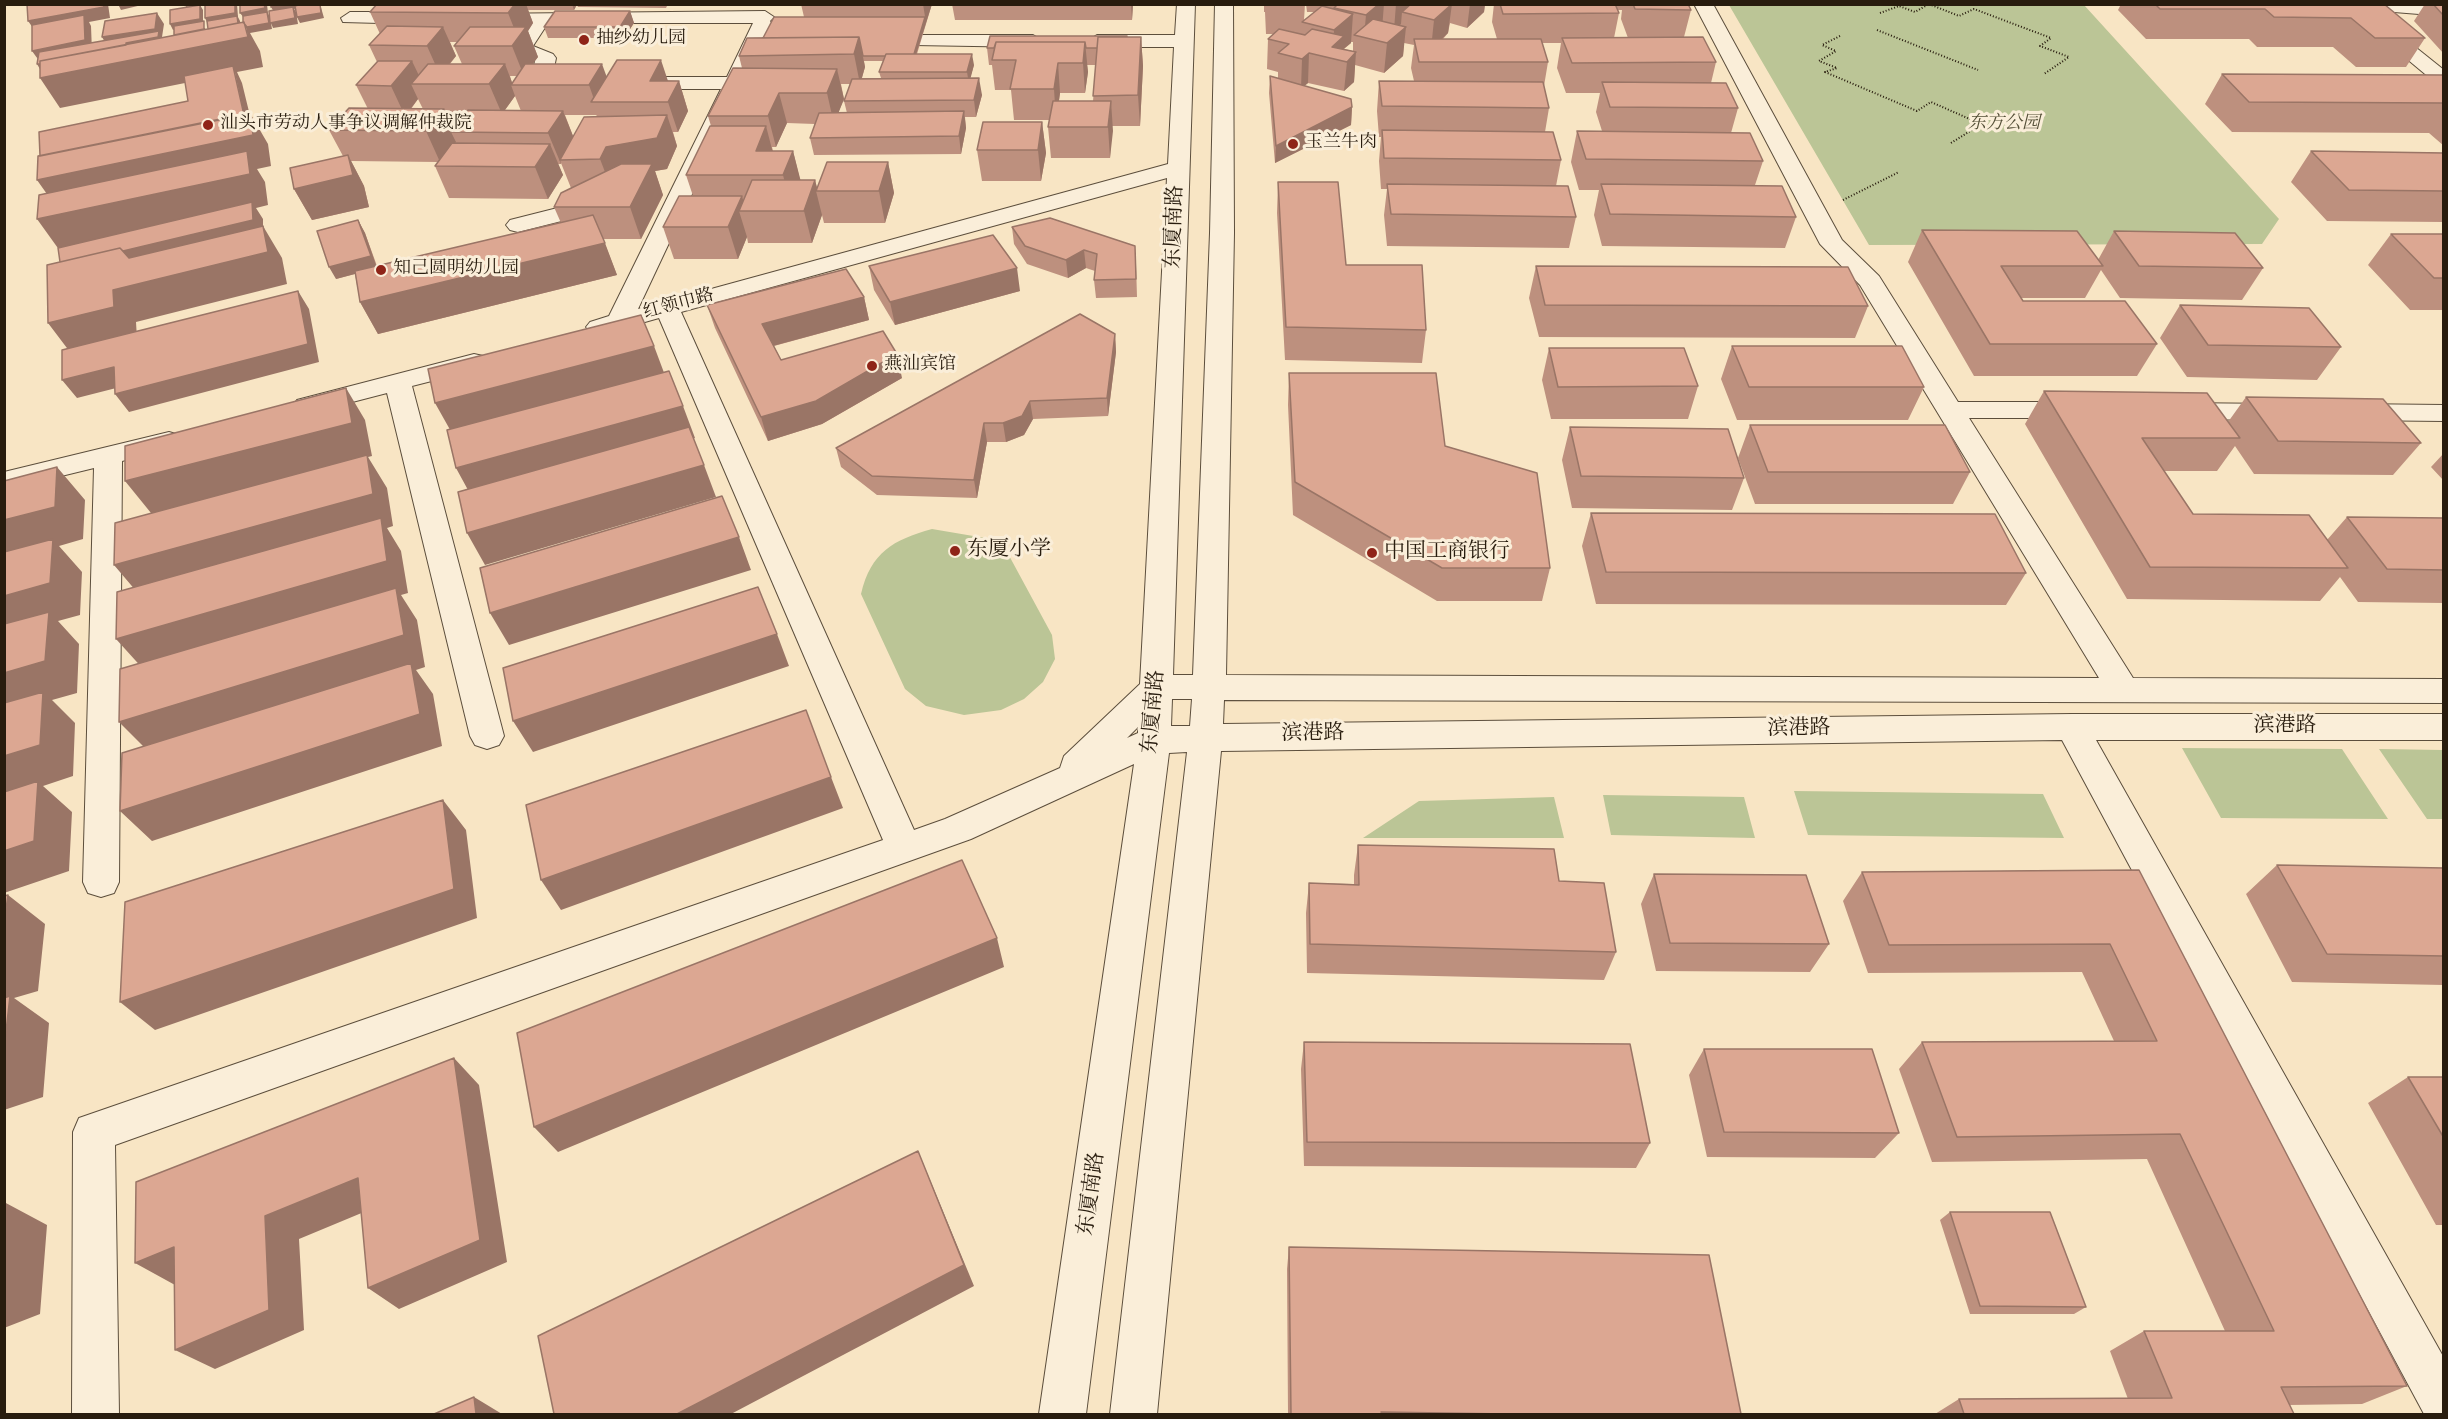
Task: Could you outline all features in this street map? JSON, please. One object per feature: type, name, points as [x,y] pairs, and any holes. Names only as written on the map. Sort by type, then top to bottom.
[{"type":"street","name":"东厦南路","points":[[1063,1414],[1154,740],[1186,4]]},
{"type":"street","points":[[1134,1414],[1206,737],[1211,646],[1222,233],[1224,4]]},
{"type":"street","points":[[1703,4],[1832,244],[1870,281],[2124,691]]},
{"type":"street","points":[[2350,4],[2444,80]]},
{"type":"street","points":[[2366,4],[2444,10]]},
{"type":"street","points":[[464,18],[544,18],[769,11],[760,40],[674,184],[619,322]]},
{"type":"street","points":[[350,18],[441,18]]},
{"type":"street","points":[[522,48],[544,18]]},
{"type":"street","points":[[921,41],[1047,41]]},
{"type":"street","points":[[1082,41],[1185,41]]},
{"type":"street","points":[[500,48],[522,48],[546,58],[540,84]]},
{"type":"street","points":[[620,83],[734,82]]},
{"type":"street","points":[[517,84],[585,84]]},
{"type":"street","name":"红领巾路","points":[[575,334],[1178,168]]},
{"type":"street","points":[[518,225],[590,209],[621,197]]},
{"type":"street","points":[[667,309],[904,848]]},
{"type":"street","points":[[282,412],[497,355]]},
{"type":"street","points":[[398,383],[487,736]]},
{"type":"street","points":[[1949,410],[2102,411]]},
{"type":"street","points":[[2149,411],[2444,413]]},
{"type":"street","points":[[4,481],[189,436]]},
{"type":"street","points":[[101,882],[108,457]]},
{"type":"street","points":[[1061,781],[1158,687]]},
{"type":"street","name":"滨港路","points":[[1158,687],[2444,691]]},
{"type":"street","points":[[2072,727],[2444,1405]]},
{"type":"street","name":"滨港路","points":[[1154,740],[1206,737],[2072,727],[2444,727]]},
{"type":"street","points":[[95,1414],[94,1132],[958,829],[1154,740]]},
{"type":"path","points":[[1880,14],[1899,6],[1915,12],[1929,4],[1959,16],[1974,9],[2051,38],[2040,46],[2069,57],[2044,74]]},
{"type":"path","points":[[1876,30],[1978,70]]},
{"type":"path","points":[[1840,36],[1822,45],[1836,51],[1819,61],[1837,68],[1825,72],[1917,111],[1931,102],[1982,124]]},
{"type":"path","points":[[1951,142],[1999,112]]},
{"type":"path","points":[[1816,214],[1899,172]]},
{"type":"green space","name":"东方公园","points":[[1729,5],[2084,5],[2279,219],[2262,244],[1869,245]]},
{"type":"green space","points":[[932,529],[985,538],[1006,550],[1052,635],[1055,659],[1043,682],[1024,699],[1001,710],[964,715],[926,706],[905,689],[861,594],[871,568],[886,550],[895,543]]},
{"type":"green space","points":[[2182,748],[2342,749],[2388,819],[2221,818]]},
{"type":"green space","points":[[2379,749],[2443,750],[2443,819],[2427,819]]},
{"type":"green space","points":[[1794,791],[2043,794],[2064,838],[1808,835]]},
{"type":"green space","points":[[1603,795],[1744,797],[1755,838],[1611,835]]},
{"type":"green space","points":[[1554,797],[1564,838],[1363,838],[1419,801]]},
{"type":"building","points":[[27,4],[103,4],[104,7],[28,21]]},
{"type":"building","points":[[205,4],[235,4],[235,13],[205,18]]},
{"type":"building","points":[[240,4],[264,4],[265,8],[240,13]]},
{"type":"building","points":[[320,4],[321,13],[297,17],[295,6]]},
{"type":"building","points":[[377,4],[515,4],[508,13],[370,12]]},
{"type":"building","points":[[1305,4],[1305,5],[1266,5]]},
{"type":"building","points":[[1338,4],[1379,4],[1366,15],[1334,8]]},
{"type":"building","points":[[1411,4],[1452,4],[1434,20],[1402,12]]},
{"type":"building","points":[[1500,4],[1615,4],[1619,13],[1503,14]]},
{"type":"building","points":[[1633,4],[1688,4],[1691,10],[1635,9]]},
{"type":"building","points":[[2155,4],[2384,4],[2425,38],[2375,38],[2351,18],[2274,17],[2265,9],[2160,9]]},
{"type":"building","points":[[2433,4],[2444,4],[2444,16]]},
{"type":"building","points":[[200,5],[200,19],[170,24],[170,10]]},
{"type":"building","points":[[1322,6],[1353,14],[1334,30],[1302,22]]},
{"type":"building","points":[[293,7],[295,18],[270,23],[269,11]]},
{"type":"building","points":[[555,11],[630,11],[620,27],[544,27]]},
{"type":"building","points":[[267,12],[269,23],[247,27],[243,22],[243,16]]},
{"type":"building","points":[[157,13],[155,29],[102,37],[105,21]]},
{"type":"building","points":[[84,15],[85,40],[32,51],[32,25]]},
{"type":"building","points":[[237,16],[238,23],[208,29],[207,21]]},
{"type":"building","points":[[774,17],[925,17],[914,54],[863,56],[859,37],[763,38]]},
{"type":"building","points":[[1373,19],[1406,27],[1387,43],[1354,35]]},
{"type":"building","points":[[204,21],[204,29],[174,35],[174,26]]},
{"type":"building","points":[[244,22],[248,37],[40,78],[40,61]]},
{"type":"building","points":[[387,26],[443,27],[427,46],[369,45]]},
{"type":"building","points":[[470,27],[526,27],[512,46],[454,46]]},
{"type":"building","points":[[1279,29],[1305,35],[1312,29],[1344,36],[1332,47],[1356,52],[1347,62],[1309,53],[1302,59],[1278,53],[1289,44],[1268,39]]},
{"type":"building","points":[[159,31],[158,37],[40,61],[40,64],[37,64],[39,52]]},
{"type":"building","points":[[990,36],[1127,36],[1098,37],[1097,48],[1086,48],[1085,42],[996,42],[994,48],[987,48]]},
{"type":"building","points":[[859,37],[854,54],[739,56],[747,38]]},
{"type":"building","points":[[1098,37],[1141,37],[1138,95],[1093,96]]},
{"type":"building","points":[[1703,37],[1716,62],[1572,63],[1562,38]]},
{"type":"building","points":[[1414,39],[1541,39],[1548,62],[1419,62]]},
{"type":"building","points":[[996,42],[1085,42],[1083,63],[1058,63],[1054,89],[1010,89],[1016,60],[992,60]]},
{"type":"building","points":[[886,54],[972,54],[967,72],[879,72]]},
{"type":"building","points":[[617,60],[661,60],[650,81],[679,81],[668,102],[591,102]]},
{"type":"building","points":[[378,61],[412,61],[391,86],[356,85]]},
{"type":"building","points":[[428,64],[505,64],[489,84],[411,84]]},
{"type":"building","points":[[525,64],[602,64],[589,85],[511,85]]},
{"type":"building","points":[[233,66],[244,115],[40,156],[39,132],[188,101],[184,76]]},
{"type":"building","points":[[733,68],[837,69],[827,93],[779,93],[768,116],[708,116]]},
{"type":"building","points":[[2222,74],[2444,75],[2444,103],[2249,102]]},
{"type":"building","points":[[1270,76],[1351,99],[1352,107],[1276,146]]},
{"type":"building","points":[[979,78],[974,100],[844,101],[852,79]]},
{"type":"building","points":[[1379,81],[1543,82],[1549,108],[1382,106]]},
{"type":"building","points":[[1602,82],[1726,83],[1738,108],[1610,107]]},
{"type":"building","points":[[1053,101],[1111,101],[1108,127],[1048,127]]},
{"type":"building","points":[[349,108],[444,109],[426,131],[329,130]]},
{"type":"building","points":[[468,110],[563,111],[548,133],[451,132]]},
{"type":"building","points":[[964,111],[959,136],[810,138],[819,113]]},
{"type":"building","name":"汕头市劳动人事争议调解仲裁院","points":[[250,113],[253,135],[37,180],[38,156]]},
{"type":"building","points":[[667,115],[657,138],[606,147],[600,159],[560,160],[584,117]]},
{"type":"building","points":[[983,122],[1042,122],[1038,150],[977,150]]},
{"type":"building","points":[[710,126],[766,126],[756,151],[793,151],[783,175],[686,175]]},
{"type":"building","points":[[1382,130],[1553,132],[1561,160],[1384,158]]},
{"type":"building","points":[[1577,131],[1750,133],[1763,161],[1586,159]]},
{"type":"building","points":[[452,143],[550,144],[535,167],[435,166]]},
{"type":"building","points":[[247,151],[250,174],[37,219],[39,195]]},
{"type":"building","points":[[2311,151],[2444,153],[2444,191],[2349,190]]},
{"type":"building","points":[[348,155],[353,175],[294,189],[290,168]]},
{"type":"building","points":[[827,162],[888,162],[879,191],[816,191]]},
{"type":"building","points":[[621,164],[652,164],[630,207],[554,207],[561,193]]},
{"type":"building","points":[[752,180],[815,180],[804,211],[739,211]]},
{"type":"building","points":[[1278,182],[1338,182],[1346,265],[1422,265],[1426,330],[1286,327]]},
{"type":"building","points":[[1387,184],[1568,186],[1576,217],[1391,214]]},
{"type":"building","points":[[1601,184],[1782,186],[1796,217],[1610,214]]},
{"type":"building","points":[[679,196],[742,196],[728,227],[663,227]]},
{"type":"building","points":[[252,202],[253,220],[123,251],[120,248],[60,262],[58,248]]},
{"type":"building","points":[[593,215],[605,243],[360,302],[355,271]]},
{"type":"building","points":[[1050,218],[1135,246],[1136,279],[1094,280],[1097,254],[1084,250],[1066,260],[1025,246],[1012,227]]},
{"type":"building","points":[[358,220],[371,256],[329,267],[317,231]]},
{"type":"building","points":[[263,226],[268,252],[113,290],[114,307],[48,323],[47,265],[120,248],[129,258]]},
{"type":"building","points":[[1922,230],[2077,231],[2103,266],[2001,266],[2023,301],[2125,301],[2157,344],[1990,344]]},
{"type":"building","points":[[2114,231],[2235,233],[2263,268],[2139,266]]},
{"type":"building","points":[[2391,234],[2444,234],[2444,278],[2434,278]]},
{"type":"building","points":[[993,235],[1017,268],[890,302],[869,266]]},
{"type":"building","points":[[1536,266],[1848,267],[1868,306],[1545,305]]},
{"type":"building","points":[[846,269],[864,297],[762,324],[781,360],[883,331],[897,354],[816,401],[761,417],[707,305]]},
{"type":"building","points":[[298,291],[308,344],[115,394],[114,367],[62,380],[62,350]]},
{"type":"building","points":[[2180,305],[2309,308],[2341,347],[2208,345]]},
{"type":"building","points":[[1080,314],[1115,334],[1107,398],[1030,401],[1022,416],[1003,423],[984,423],[974,480],[872,476],[836,448]]},
{"type":"building","points":[[641,315],[654,346],[435,403],[428,369]]},
{"type":"building","points":[[1732,346],[1902,346],[1924,387],[1749,387]]},
{"type":"building","points":[[1549,348],[1684,348],[1698,386],[1558,387]]},
{"type":"building","points":[[669,371],[683,406],[456,468],[447,430]]},
{"type":"building","points":[[1289,373],[1436,373],[1445,446],[1537,473],[1550,568],[1442,568],[1295,482]]},
{"type":"building","points":[[346,388],[352,423],[125,481],[125,446]]},
{"type":"building","points":[[2044,391],[2207,393],[2240,438],[2142,438],[2193,514],[2309,515],[2348,568],[2150,567]]},
{"type":"building","points":[[2246,397],[2383,399],[2421,443],[2278,441]]},
{"type":"building","points":[[1750,425],[1945,425],[1970,472],[1768,472]]},
{"type":"building","points":[[689,427],[704,465],[467,533],[458,492]]},
{"type":"building","points":[[1570,427],[1728,429],[1744,478],[1581,476]]},
{"type":"building","points":[[367,455],[373,494],[114,565],[115,523]]},
{"type":"building","points":[[57,467],[55,507],[4,520],[4,481]]},
{"type":"building","points":[[722,496],[739,537],[490,613],[480,568]]},
{"type":"building","points":[[1591,513],[1995,514],[2026,573],[1606,572]]},
{"type":"building","points":[[2347,517],[2444,518],[2444,570],[2387,569]]},
{"type":"building","points":[[381,518],[387,561],[116,639],[117,592]]},
{"type":"building","points":[[53,539],[50,583],[4,596],[4,552]]},
{"type":"building","points":[[758,587],[777,634],[513,721],[503,668]]},
{"type":"building","points":[[396,588],[404,635],[119,722],[120,669]]},
{"type":"building","points":[[49,612],[45,661],[4,673],[4,624]]},
{"type":"building","points":[[411,663],[420,714],[120,811],[122,753]]},
{"type":"building","points":[[43,692],[40,745],[4,756],[4,703]]},
{"type":"building","points":[[806,710],[831,777],[541,880],[526,805]]},
{"type":"building","points":[[38,781],[34,841],[4,851],[4,792]]},
{"type":"building","points":[[443,800],[454,889],[120,1002],[125,902]]},
{"type":"building","points":[[1358,845],[1554,849],[1559,881],[1604,883],[1616,952],[1310,944],[1309,883],[1359,885]]},
{"type":"building","points":[[962,860],[997,938],[534,1127],[517,1033]]},
{"type":"building","points":[[2277,865],[2444,868],[2444,956],[2327,954]]},
{"type":"building","points":[[2139,870],[2407,1386],[2281,1387],[2294,1414],[1964,1414],[1959,1399],[2172,1398],[2144,1331],[2274,1331],[2180,1134],[1957,1137],[1922,1042],[2157,1041],[2110,944],[1889,945],[1862,872]]},
{"type":"building","points":[[1654,874],[1806,875],[1829,944],[1670,943]]},
{"type":"building","points":[[8,895],[4,922],[4,896]]},
{"type":"building","points":[[10,996],[4,1049],[4,998]]},
{"type":"building","points":[[1304,1042],[1630,1044],[1650,1143],[1307,1142]]},
{"type":"building","points":[[1704,1049],[1872,1049],[1899,1133],[1724,1132]]},
{"type":"building","points":[[454,1058],[480,1240],[368,1288],[358,1178],[265,1216],[269,1310],[175,1350],[174,1247],[135,1263],[136,1182]]},
{"type":"building","points":[[2408,1077],[2444,1077],[2444,1138]]},
{"type":"building","points":[[918,1151],[964,1265],[677,1414],[554,1414],[538,1336]]},
{"type":"building","points":[[1950,1212],[2050,1212],[2086,1307],[1980,1306]]},
{"type":"building","points":[[1289,1247],[1709,1255],[1741,1414],[1381,1412],[1382,1414],[1291,1414]]},
{"type":"building","points":[[474,1397],[476,1414],[434,1414]]},
{"type":"place","name":"抽纱幼儿园","points":[[584,40]]},
{"type":"place","name":"汕头市劳动人事争议调解仲裁院","points":[[208,125]]},
{"type":"place","name":"玉兰牛肉","points":[[1293,144]]},
{"type":"place","name":"知己圆明幼儿园","points":[[381,270]]},
{"type":"place","name":"燕汕宾馆","points":[[872,366]]},
{"type":"place","name":"东厦小学","points":[[955,551]]},
{"type":"place","name":"中国工商银行","points":[[1372,553]]}]
